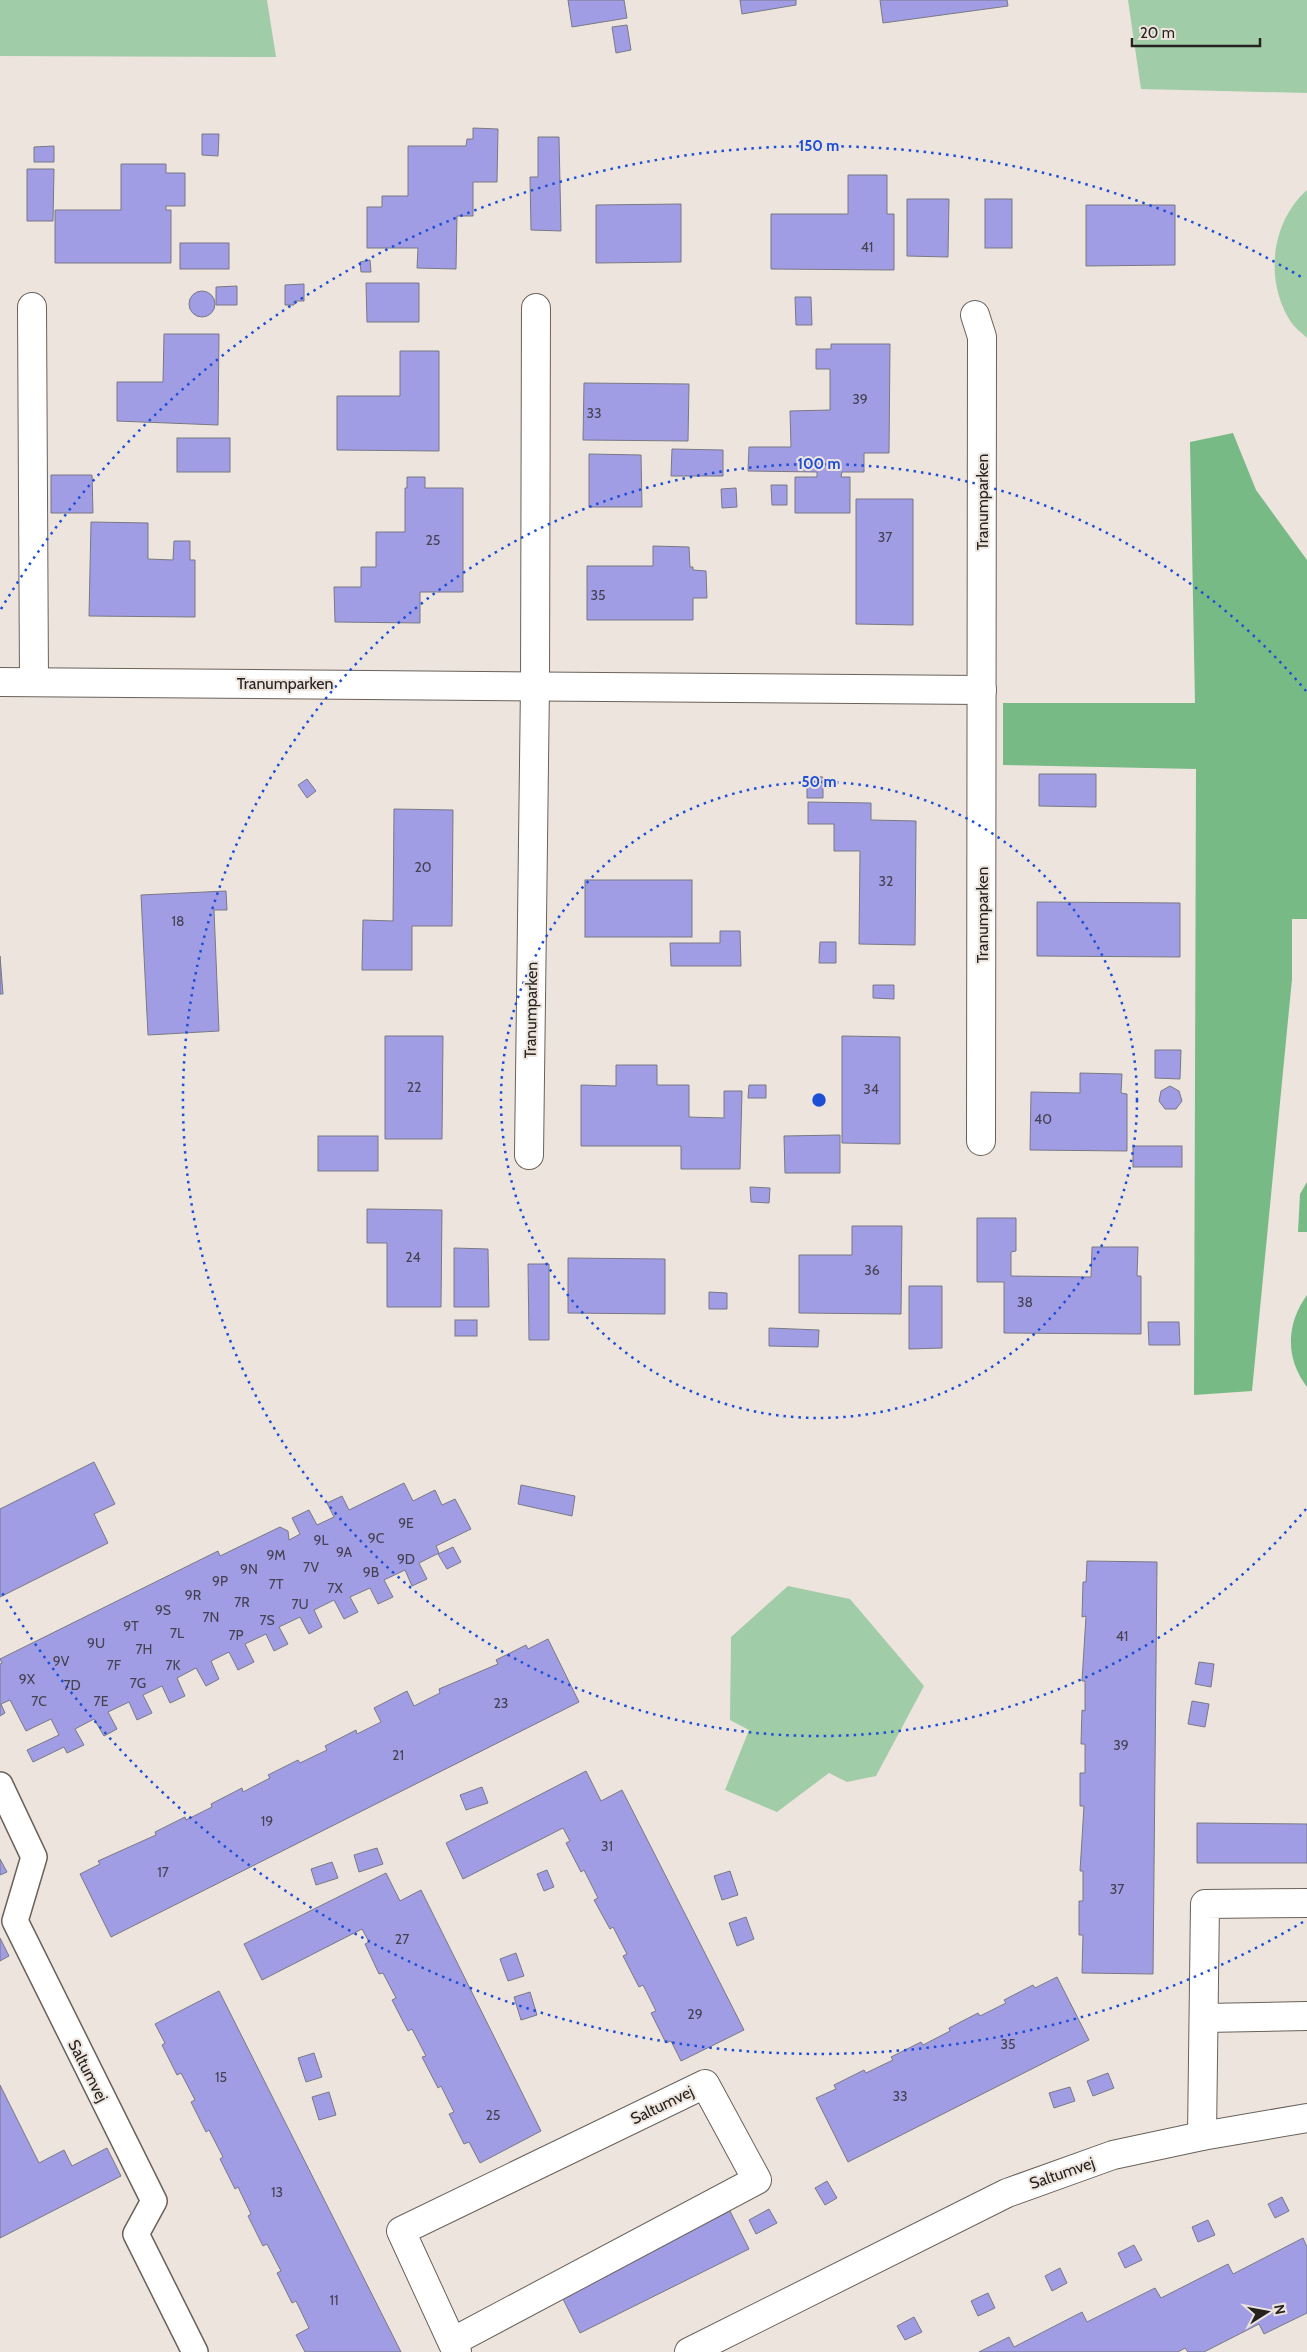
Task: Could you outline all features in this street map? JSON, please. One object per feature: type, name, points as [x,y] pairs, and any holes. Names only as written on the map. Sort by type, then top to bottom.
[{"type":"street","points":[[32,307],[34,682]]},
{"type":"street","name":"Tranumparken","points":[[529,1155],[535,684],[536,308]]},
{"type":"street","name":"Tranumparken","points":[[975,314],[982,337],[981,1141]]},
{"type":"street","name":"Tranumparken","points":[[0,682],[535,684],[982,690]]},
{"type":"street","points":[[1202,2136],[1205,1904],[1307,1903]]},
{"type":"street","points":[[1204,2018],[1307,2016]]},
{"type":"street","name":"Saltumvej","points":[[705,2084],[757,2180],[455,2347],[401,2231],[705,2084]]},
{"type":"street","name":"Saltumvej","points":[[689,2352],[1007,2193],[1113,2155],[1202,2136],[1307,2118]]},
{"type":"lane","name":"Saltumvej","points":[[0,1785],[34,1857],[15,1921],[154,2201],[136,2234],[195,2352]]},
{"type":"green space","points":[[0,0],[267,0],[276,57],[0,56]]},
{"type":"green space","points":[[1128,0],[1307,0],[1307,93],[1141,89]]},
{"type":"green space","points":[[1307,190],[1307,338],[1293,324],[1282,306],[1277,289],[1275,253],[1279,235],[1286,218],[1295,203]]},
{"type":"green space","points":[[1233,433],[1256,490],[1307,560],[1307,919],[1292,919],[1292,979],[1252,1391],[1194,1395],[1196,769],[1003,765],[1003,703],[1195,703],[1190,442]]},
{"type":"green space","points":[[1307,1182],[1307,1232],[1298,1232],[1300,1194]]},
{"type":"green space","points":[[1307,1295],[1307,1387],[1295,1364],[1291,1341],[1295,1318]]},
{"type":"green space","points":[[788,1586],[850,1599],[924,1686],[876,1776],[847,1782],[829,1773],[777,1812],[725,1790],[749,1730],[730,1720],[731,1637]]},
{"type":"building","points":[[568,0],[624,0],[627,18],[572,27]]},
{"type":"building","points":[[740,0],[796,0],[796,5],[742,14]]},
{"type":"building","points":[[880,0],[1007,0],[1008,6],[883,23]]},
{"type":"building","points":[[627,25],[631,50],[616,53],[612,27]]},
{"type":"building","points":[[473,128],[498,129],[497,182],[473,182],[473,216],[457,216],[456,269],[417,268],[418,248],[367,248],[367,207],[382,207],[382,196],[408,196],[408,146],[466,146],[467,139],[473,139]]},
{"type":"building","points":[[202,134],[219,134],[218,156],[202,155]]},
{"type":"building","points":[[538,137],[559,137],[561,231],[531,230],[530,177],[538,177]]},
{"type":"building","points":[[54,146],[54,162],[34,162],[34,147]]},
{"type":"building","points":[[121,164],[166,164],[166,173],[185,173],[185,206],[166,206],[166,210],[171,210],[171,263],[55,263],[55,210],[121,210]]},
{"type":"building","points":[[27,169],[54,169],[53,221],[27,221]]},
{"type":"building","points":[[848,175],[887,175],[887,214],[894,214],[894,270],[771,269],[771,214],[848,214]]},
{"type":"building","points":[[907,199],[949,199],[948,257],[907,256]]},
{"type":"building","points":[[985,199],[1012,199],[1012,248],[985,248]]},
{"type":"building","points":[[681,204],[681,262],[596,263],[596,205]]},
{"type":"building","points":[[1086,205],[1175,205],[1175,265],[1086,266]]},
{"type":"building","points":[[180,243],[229,243],[229,269],[180,269]]},
{"type":"building","points":[[370,260],[371,272],[361,272],[360,262]]},
{"type":"building","points":[[366,283],[419,283],[419,322],[367,322]]},
{"type":"building","points":[[304,284],[304,301],[294,301],[294,305],[285,305],[285,285]]},
{"type":"building","points":[[237,286],[237,305],[216,305],[216,287]]},
{"type":"building","points":[[202,291],[211,295],[215,304],[211,313],[202,317],[193,313],[189,304],[193,295]]},
{"type":"building","points":[[795,297],[811,297],[812,325],[796,325]]},
{"type":"building","points":[[164,334],[219,334],[218,425],[117,421],[117,382],[163,382]]},
{"type":"building","points":[[831,344],[890,344],[889,453],[864,453],[864,472],[842,472],[841,477],[850,477],[850,513],[795,513],[795,477],[817,477],[817,472],[748,471],[749,447],[791,447],[790,411],[830,410],[830,369],[816,369],[816,349],[831,349]]},
{"type":"building","points":[[400,351],[439,351],[439,451],[337,450],[337,396],[400,396]]},
{"type":"building","points":[[584,383],[689,384],[688,441],[583,440]]},
{"type":"building","points":[[177,438],[230,438],[230,472],[177,472]]},
{"type":"building","points":[[672,449],[723,450],[723,476],[671,476]]},
{"type":"building","points":[[589,454],[641,455],[642,507],[589,507]]},
{"type":"building","points":[[51,475],[92,475],[93,513],[51,513]]},
{"type":"building","points":[[407,477],[425,477],[425,488],[463,488],[463,592],[420,592],[420,623],[335,622],[334,587],[361,587],[361,567],[376,567],[376,532],[405,532],[405,488],[407,488]]},
{"type":"building","points":[[771,485],[787,485],[787,505],[772,505]]},
{"type":"building","points":[[736,488],[737,507],[722,508],[721,489]]},
{"type":"building","points":[[856,499],[913,499],[913,625],[856,624]]},
{"type":"building","points":[[91,522],[148,523],[148,559],[173,560],[174,541],[190,541],[190,560],[195,560],[195,617],[89,616]]},
{"type":"building","points":[[653,546],[689,547],[690,567],[693,567],[693,570],[706,571],[707,598],[693,598],[693,620],[587,620],[587,566],[653,566]]},
{"type":"building","points":[[1039,774],[1096,774],[1096,807],[1039,806]]},
{"type":"building","points":[[807,776],[823,777],[823,798],[807,798]]},
{"type":"building","points":[[307,779],[316,791],[307,798],[298,785]]},
{"type":"building","points":[[808,802],[871,803],[871,820],[916,821],[915,945],[859,944],[860,851],[834,851],[834,824],[808,824]]},
{"type":"building","points":[[394,809],[453,810],[452,926],[412,926],[412,970],[362,970],[363,920],[393,921]]},
{"type":"building","points":[[585,880],[692,880],[692,937],[585,937]]},
{"type":"building","points":[[226,891],[227,910],[214,910],[219,1031],[148,1035],[141,895]]},
{"type":"building","points":[[1037,902],[1180,903],[1180,957],[1037,956]]},
{"type":"building","points":[[720,931],[740,931],[741,966],[671,966],[670,943],[720,943]]},
{"type":"building","points":[[820,942],[836,942],[836,963],[819,963]]},
{"type":"building","points":[[0,956],[3,994],[0,994]]},
{"type":"building","points":[[873,985],[894,985],[894,999],[873,998]]},
{"type":"building","points":[[385,1036],[443,1036],[442,1139],[385,1139]]},
{"type":"building","points":[[842,1036],[900,1037],[900,1144],[842,1143]]},
{"type":"building","points":[[1155,1050],[1181,1050],[1180,1079],[1155,1078]]},
{"type":"building","points":[[616,1065],[657,1065],[657,1085],[689,1085],[689,1117],[724,1118],[724,1091],[742,1091],[740,1169],[681,1169],[681,1146],[581,1146],[581,1085],[616,1086]]},
{"type":"building","points":[[1080,1073],[1122,1074],[1121,1093],[1127,1094],[1127,1151],[1030,1150],[1031,1092],[1080,1093]]},
{"type":"building","points":[[749,1085],[766,1085],[766,1098],[748,1098]]},
{"type":"building","points":[[1170,1086],[1179,1091],[1182,1101],[1176,1109],[1165,1109],[1159,1101],[1161,1091]]},
{"type":"building","points":[[840,1135],[840,1173],[785,1173],[784,1136]]},
{"type":"building","points":[[318,1136],[378,1136],[378,1171],[318,1171]]},
{"type":"building","points":[[1133,1146],[1182,1146],[1182,1167],[1133,1167]]},
{"type":"building","points":[[750,1187],[770,1188],[769,1203],[751,1202]]},
{"type":"building","points":[[367,1209],[442,1210],[441,1307],[387,1307],[387,1243],[367,1243]]},
{"type":"building","points":[[977,1218],[1016,1218],[1016,1251],[1011,1252],[1011,1276],[1091,1277],[1092,1247],[1138,1247],[1137,1276],[1141,1276],[1141,1334],[1004,1333],[1004,1282],[977,1282]]},
{"type":"building","points":[[852,1226],[902,1226],[901,1314],[799,1313],[799,1255],[852,1255]]},
{"type":"building","points":[[454,1248],[488,1249],[489,1307],[454,1307]]},
{"type":"building","points":[[568,1258],[665,1259],[665,1314],[568,1313]]},
{"type":"building","points":[[528,1264],[549,1264],[549,1340],[529,1340]]},
{"type":"building","points":[[909,1286],[942,1286],[942,1348],[909,1349]]},
{"type":"building","points":[[709,1292],[727,1293],[727,1309],[709,1309]]},
{"type":"building","points":[[455,1320],[477,1320],[477,1336],[455,1336]]},
{"type":"building","points":[[1148,1322],[1179,1322],[1180,1345],[1149,1345]]},
{"type":"building","points":[[769,1328],[819,1330],[818,1347],[769,1346]]},
{"type":"building","points":[[94,1462],[115,1504],[94,1514],[108,1543],[0,1597],[0,1509]]},
{"type":"building","points":[[404,1483],[413,1501],[435,1490],[442,1505],[455,1499],[471,1529],[436,1546],[439,1553],[419,1563],[427,1579],[412,1586],[405,1570],[384,1580],[393,1597],[378,1604],[370,1588],[350,1597],[358,1612],[344,1619],[334,1600],[314,1610],[322,1627],[309,1634],[300,1617],[279,1627],[288,1644],[274,1651],[266,1634],[245,1644],[254,1662],[238,1670],[229,1652],[211,1661],[219,1679],[206,1686],[196,1668],[177,1678],[185,1696],[170,1703],[162,1686],[143,1695],[152,1713],[137,1720],[129,1702],[108,1712],[117,1729],[104,1736],[94,1719],[75,1729],[84,1745],[67,1753],[64,1747],[33,1762],[27,1750],[59,1735],[51,1719],[26,1731],[10,1700],[1,1704],[5,1713],[0,1716],[0,1664],[2,1663],[0,1659],[218,1551],[220,1556],[280,1527],[288,1531],[289,1540],[300,1534],[292,1518],[309,1510],[317,1525],[334,1517],[327,1503],[342,1496],[349,1510]]},
{"type":"building","points":[[521,1485],[575,1496],[572,1516],[518,1504]]},
{"type":"building","points":[[453,1547],[461,1562],[447,1569],[438,1554]]},
{"type":"building","points":[[1087,1561],[1157,1562],[1153,1974],[1082,1973],[1083,1935],[1079,1935],[1079,1901],[1083,1901],[1083,1871],[1080,1871],[1084,1806],[1080,1806],[1080,1773],[1085,1773],[1085,1744],[1081,1744],[1082,1710],[1085,1711],[1085,1681],[1082,1681],[1086,1616],[1082,1617],[1083,1582],[1086,1582]]},
{"type":"building","points":[[548,1639],[579,1702],[111,1937],[80,1874],[100,1864],[98,1861],[156,1835],[155,1832],[185,1817],[186,1820],[212,1807],[211,1804],[242,1788],[243,1792],[270,1778],[268,1775],[298,1760],[300,1763],[327,1750],[325,1746],[356,1730],[357,1734],[381,1722],[374,1708],[407,1691],[414,1706],[440,1693],[439,1689],[498,1664],[496,1660],[526,1645],[528,1649]]},
{"type":"building","points":[[1199,1662],[1214,1664],[1211,1687],[1195,1684]]},
{"type":"building","points":[[1192,1701],[1209,1704],[1205,1727],[1188,1724]]},
{"type":"building","points":[[586,1771],[601,1801],[622,1790],[744,2030],[681,2061],[671,2041],[666,2043],[651,2013],[656,2011],[643,1985],[639,1987],[623,1956],[627,1954],[613,1927],[610,1929],[594,1900],[598,1898],[584,1870],[581,1872],[566,1843],[570,1841],[563,1828],[463,1879],[446,1843]]},
{"type":"building","points":[[482,1787],[488,1803],[466,1810],[460,1795]]},
{"type":"building","points":[[1197,1823],[1307,1824],[1307,1863],[1197,1863]]},
{"type":"building","points":[[377,1848],[383,1864],[359,1872],[354,1855]]},
{"type":"building","points":[[0,1859],[7,1872],[0,1875]]},
{"type":"building","points":[[332,1862],[338,1878],[316,1885],[311,1869]]},
{"type":"building","points":[[547,1870],[554,1887],[544,1891],[537,1874]]},
{"type":"building","points":[[730,1871],[738,1895],[722,1900],[714,1876]]},
{"type":"building","points":[[386,1873],[400,1901],[421,1890],[541,2131],[480,2163],[469,2142],[464,2144],[449,2114],[454,2112],[441,2086],[438,2088],[422,2057],[426,2056],[412,2029],[408,2031],[392,2000],[396,1998],[383,1973],[379,1974],[365,1944],[369,1942],[362,1929],[262,1980],[244,1944]]},
{"type":"building","points":[[746,1917],[754,1939],[737,1946],[729,1923]]},
{"type":"building","points":[[0,1938],[9,1956],[0,1961]]},
{"type":"building","points":[[516,1953],[524,1976],[508,1981],[500,1959]]},
{"type":"building","points":[[1057,1977],[1089,2040],[848,2162],[816,2098],[836,2089],[834,2085],[864,2070],[866,2073],[893,2060],[891,2057],[921,2042],[923,2045],[950,2031],[949,2028],[978,2013],[980,2016],[1006,2003],[1004,2000],[1033,1985],[1035,1988]]},
{"type":"building","points":[[219,1991],[401,2352],[305,2352],[296,2335],[309,2328],[296,2301],[292,2303],[277,2273],[281,2271],[267,2244],[263,2246],[248,2216],[251,2214],[238,2187],[235,2189],[220,2159],[223,2157],[209,2130],[206,2132],[191,2102],[195,2100],[181,2073],[177,2075],[162,2045],[165,2043],[155,2024]]},
{"type":"building","points":[[530,1992],[537,2015],[521,2020],[514,1997]]},
{"type":"building","points":[[314,2053],[322,2077],[306,2082],[298,2058]]},
{"type":"building","points":[[1108,2073],[1114,2088],[1093,2096],[1087,2081]]},
{"type":"building","points":[[0,2085],[39,2163],[64,2150],[72,2166],[107,2148],[121,2176],[0,2238]]},
{"type":"building","points":[[1070,2087],[1075,2101],[1054,2108],[1049,2093]]},
{"type":"building","points":[[329,2092],[336,2115],[319,2120],[312,2097]]},
{"type":"building","points":[[827,2181],[837,2198],[825,2205],[815,2188]]},
{"type":"building","points":[[1282,2197],[1289,2211],[1275,2218],[1268,2204]]},
{"type":"building","points":[[769,2209],[777,2223],[756,2234],[749,2220]]},
{"type":"building","points":[[730,2211],[749,2249],[580,2333],[561,2295]]},
{"type":"building","points":[[1208,2220],[1215,2235],[1198,2242],[1192,2227]]},
{"type":"building","points":[[1303,2238],[1307,2247],[1307,2313],[1264,2334],[1259,2324],[1204,2352],[1188,2352],[1185,2348],[1178,2352],[979,2352],[1009,2337],[1014,2347],[1082,2312],[1087,2322],[1155,2288],[1161,2298],[1228,2264],[1233,2274]]},
{"type":"building","points":[[1134,2245],[1142,2260],[1125,2268],[1118,2253]]},
{"type":"building","points":[[1060,2268],[1067,2283],[1052,2291],[1045,2276]]},
{"type":"building","points":[[988,2293],[995,2308],[978,2316],[971,2301]]},
{"type":"building","points":[[914,2317],[922,2332],[905,2340],[897,2326]]}]
